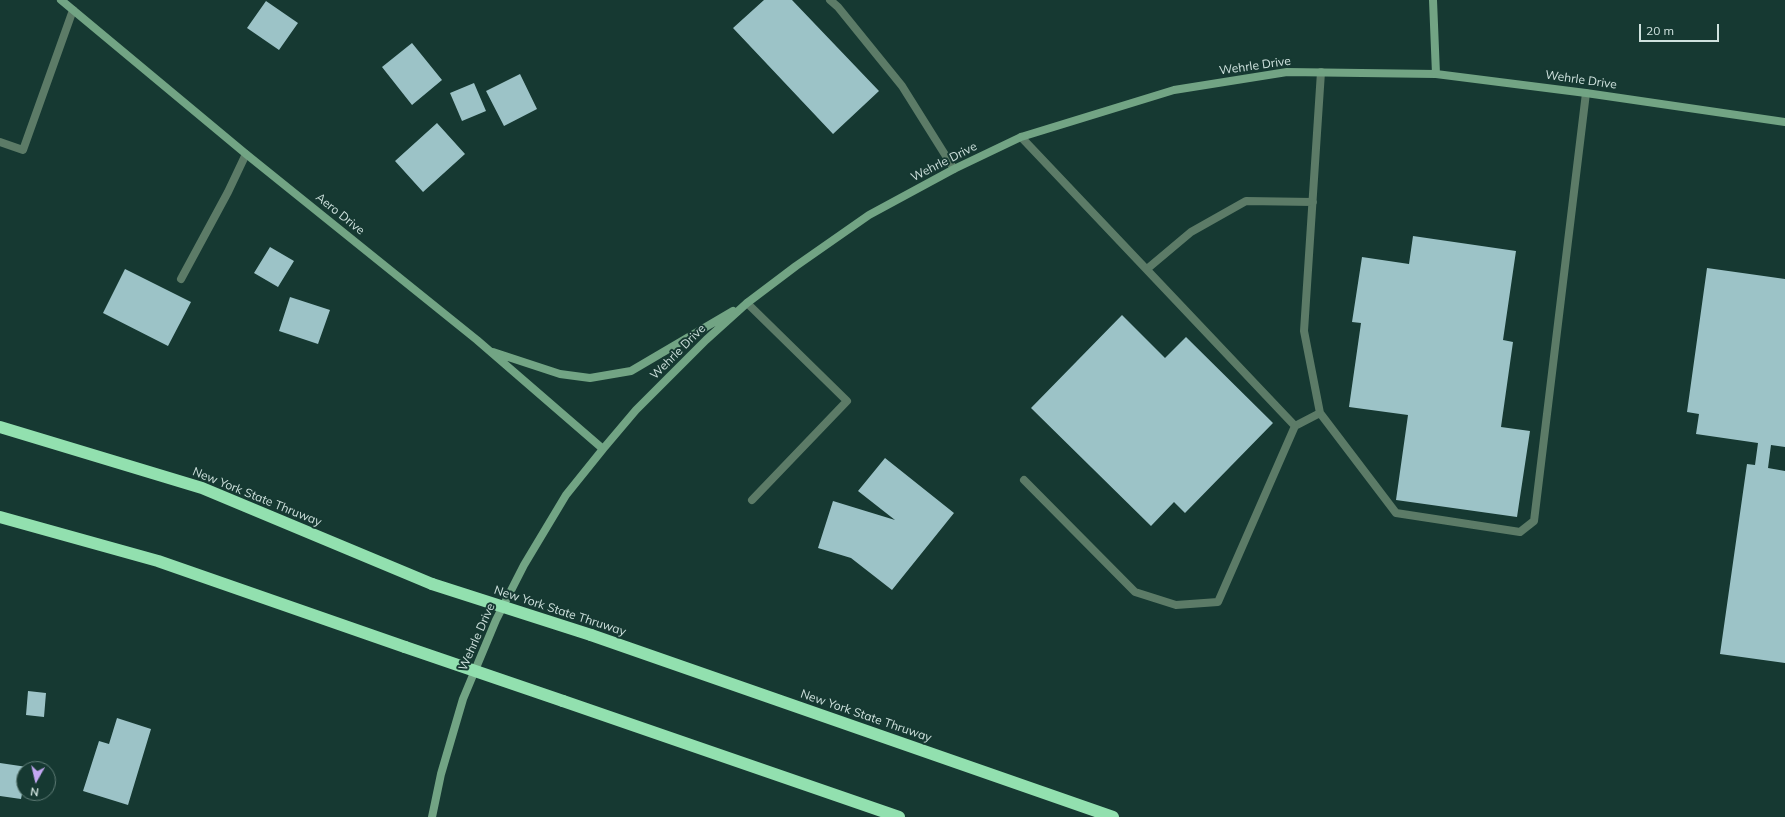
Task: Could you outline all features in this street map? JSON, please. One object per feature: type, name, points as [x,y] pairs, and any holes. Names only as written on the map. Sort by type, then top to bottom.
[{"type":"highway","name":"New York State Thruway","points":[[0,427],[202,488],[432,584],[591,635],[1113,817]]},
{"type":"highway","points":[[0,517],[158,561],[899,817]]},
{"type":"street","name":"Aero Drive","points":[[61,0],[246,154],[488,350],[603,449]]},
{"type":"street","points":[[1433,0],[1436,74]]},
{"type":"street","name":"Wehrle Drive","points":[[432,817],[441,774],[463,699],[496,620],[524,565],[566,495],[603,449],[652,394],[706,340],[748,303],[796,266],[869,215],[954,169],[1021,137],[1174,90],[1287,72],[1436,74],[1586,93],[1785,122]]},
{"type":"street","points":[[488,350],[560,374],[590,378],[631,371],[748,303]]},
{"type":"lane","points":[[830,0],[838,7],[902,86],[954,169]]},
{"type":"lane","points":[[0,142],[23,150],[73,10]]},
{"type":"lane","points":[[1321,72],[1304,332],[1320,413],[1396,513],[1520,532],[1534,522],[1586,93]]},
{"type":"lane","points":[[1021,137],[1295,426]]},
{"type":"lane","points":[[181,279],[228,192],[246,154]]},
{"type":"lane","points":[[1147,269],[1191,232],[1246,201],[1313,202]]},
{"type":"lane","points":[[748,303],[847,401],[752,500]]},
{"type":"lane","points":[[1024,480],[1135,592],[1176,605],[1218,602],[1295,426],[1320,413]]},
{"type":"building","points":[[764,0],[792,0],[879,91],[833,134],[733,28]]},
{"type":"building","points":[[266,1],[298,23],[279,50],[247,28]]},
{"type":"building","points":[[412,43],[442,80],[412,105],[382,67]]},
{"type":"building","points":[[520,74],[537,109],[504,126],[486,91]]},
{"type":"building","points":[[474,83],[486,111],[462,121],[450,93]]},
{"type":"building","points":[[437,123],[465,154],[423,192],[395,161]]},
{"type":"building","points":[[1413,236],[1516,251],[1503,340],[1513,342],[1501,427],[1530,431],[1517,517],[1396,500],[1408,415],[1349,407],[1361,323],[1352,322],[1362,257],[1409,264]]},
{"type":"building","points":[[270,247],[294,261],[278,287],[254,273]]},
{"type":"building","points":[[1707,268],[1785,279],[1785,447],[1771,445],[1768,468],[1785,471],[1785,663],[1720,654],[1747,464],[1755,465],[1758,443],[1696,434],[1699,414],[1687,412]]},
{"type":"building","points":[[125,269],[191,302],[168,346],[103,313]]},
{"type":"building","points":[[290,297],[330,310],[318,344],[279,331]]},
{"type":"building","points":[[1122,315],[1165,358],[1186,337],[1273,423],[1185,513],[1174,502],[1151,526],[1031,408]]},
{"type":"building","points":[[885,458],[954,513],[892,590],[851,558],[818,548],[833,501],[895,520],[858,491]]},
{"type":"building","points":[[28,691],[46,693],[44,717],[26,715]]},
{"type":"building","points":[[117,718],[151,729],[128,805],[83,791],[99,741],[109,744]]},
{"type":"building","points":[[0,763],[16,765],[16,798],[0,796]]}]
